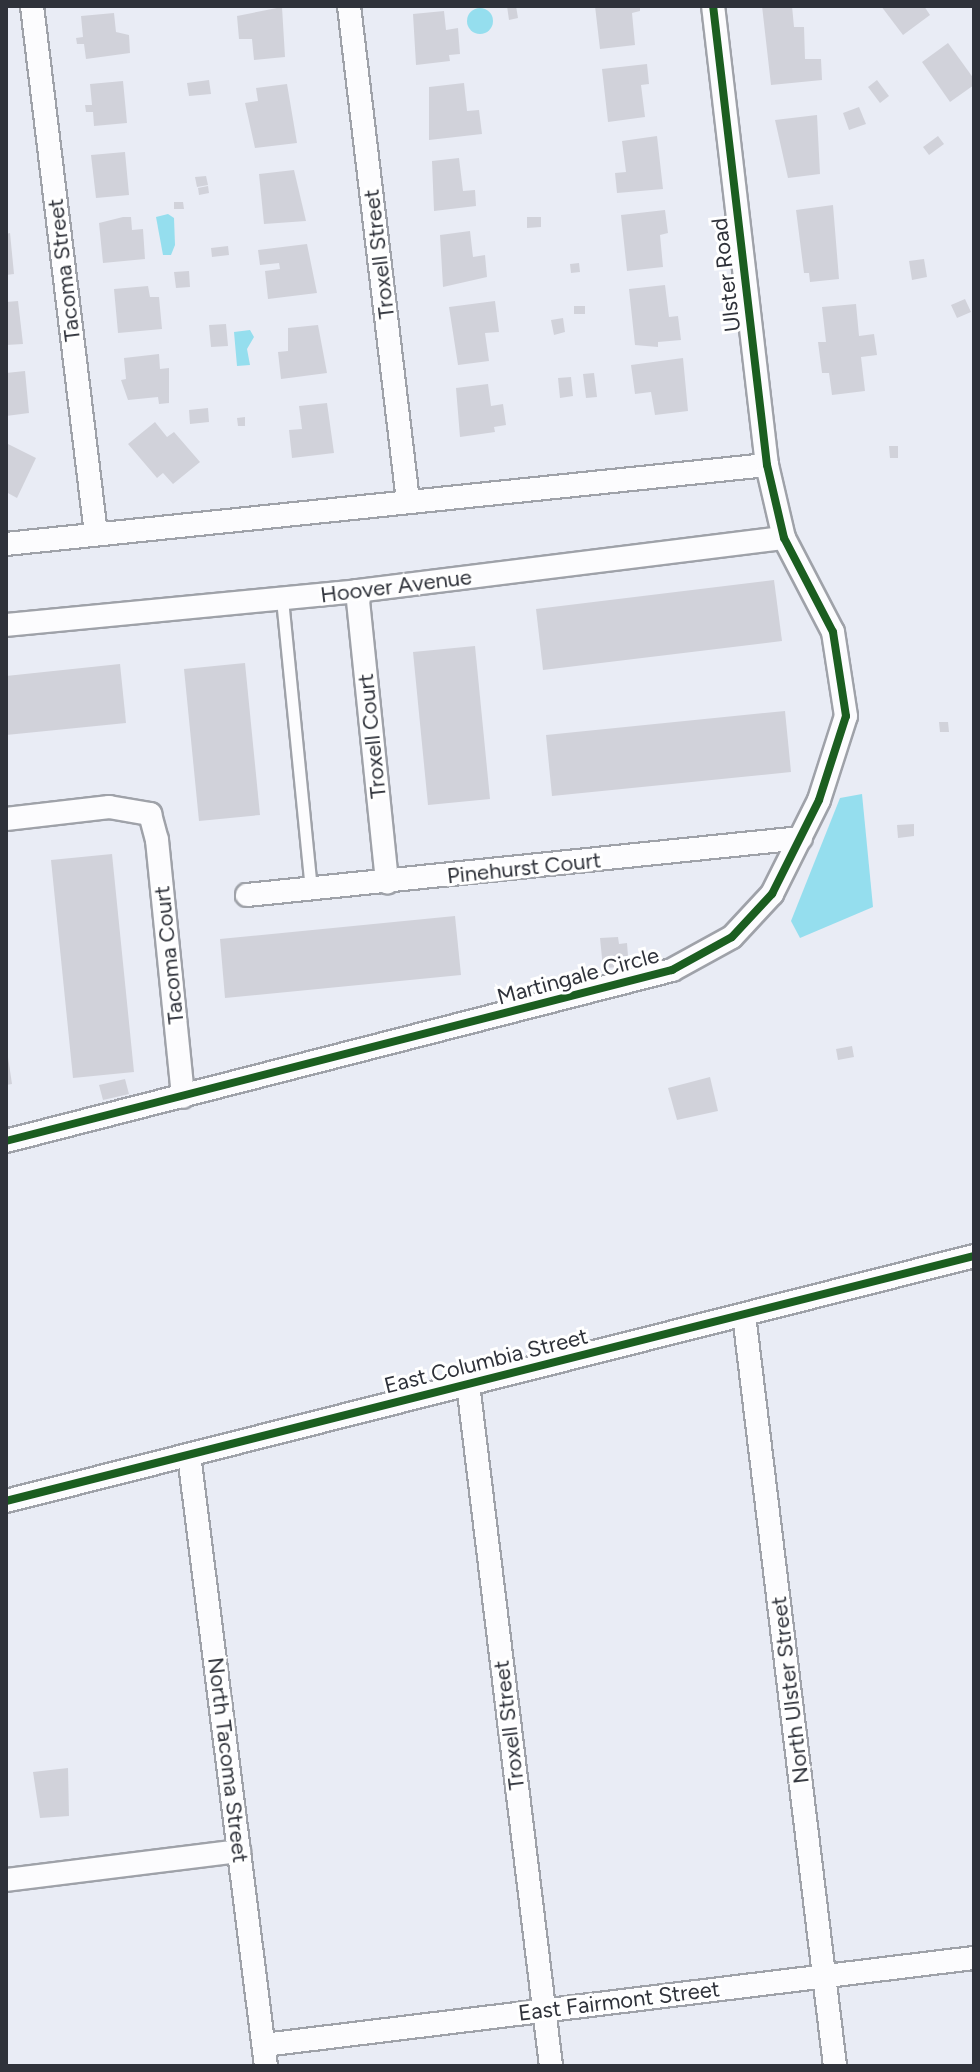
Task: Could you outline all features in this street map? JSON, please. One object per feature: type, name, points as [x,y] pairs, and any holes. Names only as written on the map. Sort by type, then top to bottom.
[{"type":"street","name":"Tacoma Street","points":[[32,6],[96,534]]},
{"type":"street","name":"Troxell Street","points":[[349,6],[408,502]]},
{"type":"street","name":"Ulster Road","points":[[713,6],[767,465],[784,538]]},
{"type":"street","points":[[6,544],[767,465]]},
{"type":"street","name":"Hoover Avenue","points":[[6,625],[357,591],[784,538]]},
{"type":"street","name":"Martingale Circle","points":[[6,1141],[672,970],[710,954],[753,918],[787,869],[836,758],[846,716],[833,632],[784,538]]},
{"type":"street","name":"Troxell Court","points":[[357,591],[387,882]]},
{"type":"street","name":"Tacoma Court","points":[[6,819],[109,807],[150,814],[157,840],[183,1097]]},
{"type":"street","name":"Pinehurst Court","points":[[247,895],[801,838]]},
{"type":"street","name":"East Columbia Street","points":[[6,1501],[974,1256]]},
{"type":"street","name":"North Ulster Street","points":[[744,1315],[835,2066]]},
{"type":"street","name":"Troxell Street","points":[[468,1384],[551,2066]]},
{"type":"street","name":"North Tacoma Street","points":[[189,1455],[265,2055]]},
{"type":"street","points":[[6,1880],[239,1851]]},
{"type":"street","name":"East Fairmont Street","points":[[265,2055],[544,2010],[974,1958]]},
{"type":"lane","points":[[282,599],[311,889]]},
{"type":"water","points":[[480,8],[489,12],[493,21],[489,30],[480,34],[471,30],[467,21],[471,12]]},
{"type":"water","points":[[168,214],[174,218],[175,245],[171,255],[163,255],[156,217]]},
{"type":"water","points":[[250,330],[254,337],[247,349],[250,365],[237,366],[234,332]]},
{"type":"water","points":[[862,794],[873,907],[800,938],[791,921],[840,798]]},
{"type":"building","points":[[507,6],[516,6],[518,18],[509,20]]},
{"type":"building","points":[[595,6],[640,6],[640,11],[632,13],[635,45],[600,49]]},
{"type":"building","points":[[762,6],[792,6],[794,27],[804,27],[805,59],[821,59],[822,80],[771,85]]},
{"type":"building","points":[[881,6],[924,6],[930,15],[903,35]]},
{"type":"building","points":[[282,7],[285,57],[254,60],[252,39],[239,39],[237,16]]},
{"type":"building","points":[[444,11],[446,30],[458,28],[460,54],[449,55],[450,61],[416,65],[413,14]]},
{"type":"building","points":[[114,13],[116,32],[129,35],[130,53],[86,59],[84,44],[77,44],[76,38],[83,37],[81,16]]},
{"type":"building","points":[[948,43],[974,79],[974,85],[950,102],[922,62]]},
{"type":"building","points":[[647,64],[649,84],[641,85],[645,117],[608,122],[602,69]]},
{"type":"building","points":[[209,80],[211,94],[189,96],[187,83]]},
{"type":"building","points":[[877,80],[889,96],[880,103],[868,87]]},
{"type":"building","points":[[123,81],[127,123],[94,126],[93,112],[86,112],[85,105],[92,105],[90,84]]},
{"type":"building","points":[[464,83],[467,111],[479,110],[482,134],[429,140],[429,87]]},
{"type":"building","points":[[287,84],[297,143],[255,148],[245,103],[258,101],[256,88]]},
{"type":"building","points":[[859,107],[866,124],[849,130],[843,113]]},
{"type":"building","points":[[817,115],[820,174],[788,178],[775,120]]},
{"type":"building","points":[[657,136],[663,189],[617,193],[615,173],[626,172],[622,141]]},
{"type":"building","points":[[938,136],[944,144],[929,155],[923,147]]},
{"type":"building","points":[[125,152],[129,195],[96,198],[91,155]]},
{"type":"building","points":[[459,158],[463,191],[475,190],[476,206],[434,211],[432,161]]},
{"type":"building","points":[[294,170],[306,221],[264,224],[259,174]]},
{"type":"building","points":[[206,176],[208,185],[197,187],[195,177]]},
{"type":"building","points":[[208,186],[209,193],[199,195],[198,188]]},
{"type":"building","points":[[174,202],[183,202],[184,209],[174,209]]},
{"type":"building","points":[[833,205],[839,279],[810,282],[809,273],[804,273],[796,210]]},
{"type":"building","points":[[665,210],[668,233],[660,235],[663,267],[627,271],[621,215]]},
{"type":"building","points":[[131,217],[132,230],[143,229],[145,259],[103,263],[99,223]]},
{"type":"building","points":[[527,217],[541,217],[541,227],[527,228]]},
{"type":"building","points":[[470,231],[473,257],[485,255],[487,277],[443,287],[440,235]]},
{"type":"building","points":[[10,233],[14,274],[6,275],[6,234]]},
{"type":"building","points":[[307,244],[317,293],[268,299],[265,271],[280,269],[279,263],[260,265],[258,250]]},
{"type":"building","points":[[228,246],[229,255],[212,257],[211,248]]},
{"type":"building","points":[[924,259],[927,277],[912,280],[909,261]]},
{"type":"building","points":[[579,263],[580,272],[571,273],[570,264]]},
{"type":"building","points":[[189,271],[190,287],[176,288],[174,272]]},
{"type":"building","points":[[665,285],[669,317],[678,316],[681,340],[658,342],[658,347],[635,345],[629,289]]},
{"type":"building","points":[[148,286],[150,297],[159,297],[162,329],[118,333],[114,289]]},
{"type":"building","points":[[965,299],[971,312],[957,318],[951,305]]},
{"type":"building","points":[[18,301],[23,344],[6,345],[6,302]]},
{"type":"building","points":[[495,301],[499,332],[485,333],[489,361],[458,365],[449,307]]},
{"type":"building","points":[[856,304],[859,336],[874,334],[877,355],[861,357],[865,391],[832,395],[829,373],[822,373],[818,342],[826,342],[822,307]]},
{"type":"building","points":[[574,306],[585,306],[585,314],[574,314]]},
{"type":"building","points":[[563,318],[565,332],[554,335],[551,320]]},
{"type":"building","points":[[226,324],[228,346],[211,347],[209,325]]},
{"type":"building","points":[[318,325],[327,373],[281,379],[278,352],[288,351],[288,328]]},
{"type":"building","points":[[159,354],[160,369],[169,368],[169,403],[159,404],[158,397],[128,400],[121,380],[126,379],[124,358]]},
{"type":"building","points":[[683,358],[688,411],[655,415],[651,392],[635,394],[631,365]]},
{"type":"building","points":[[25,371],[29,413],[6,416],[6,373]]},
{"type":"building","points":[[594,373],[597,397],[586,398],[583,374]]},
{"type":"building","points":[[571,377],[573,396],[560,398],[558,378]]},
{"type":"building","points":[[488,384],[491,406],[503,404],[506,425],[494,427],[495,432],[460,437],[456,388]]},
{"type":"building","points":[[327,403],[334,453],[292,458],[289,430],[302,429],[299,406]]},
{"type":"building","points":[[208,408],[209,422],[190,424],[189,410]]},
{"type":"building","points":[[245,417],[245,426],[238,426],[237,418]]},
{"type":"building","points":[[155,422],[167,437],[174,432],[200,462],[173,484],[163,473],[157,478],[128,444]]},
{"type":"building","points":[[6,443],[36,458],[17,498],[6,492]]},
{"type":"building","points":[[889,446],[898,446],[898,458],[890,458]]},
{"type":"building","points":[[774,580],[782,641],[543,670],[536,609]]},
{"type":"building","points":[[475,646],[490,799],[428,805],[413,652]]},
{"type":"building","points":[[245,663],[260,815],[199,821],[184,669]]},
{"type":"building","points":[[120,664],[126,723],[6,735],[6,676]]},
{"type":"building","points":[[785,711],[791,772],[552,796],[546,735]]},
{"type":"building","points":[[939,722],[948,722],[949,732],[940,732]]},
{"type":"building","points":[[914,824],[914,836],[898,838],[897,825]]},
{"type":"building","points":[[112,854],[134,1072],[73,1078],[51,860]]},
{"type":"building","points":[[455,916],[461,975],[225,998],[220,939]]},
{"type":"building","points":[[618,937],[619,944],[627,943],[628,956],[619,956],[621,967],[603,968],[600,938]]},
{"type":"building","points":[[6,1044],[12,1084],[6,1085]]},
{"type":"building","points":[[852,1046],[854,1057],[838,1060],[836,1049]]},
{"type":"building","points":[[710,1077],[718,1111],[677,1120],[668,1088]]},
{"type":"building","points":[[125,1079],[129,1094],[103,1100],[99,1085]]},
{"type":"building","points":[[68,1768],[69,1816],[40,1818],[33,1772]]},
{"type":"cycle path","points":[[6,1141],[672,970],[732,937],[772,894],[819,800],[846,716],[833,632],[784,538],[767,465],[713,6]]},
{"type":"cycle path","points":[[6,1501],[974,1256]]}]
